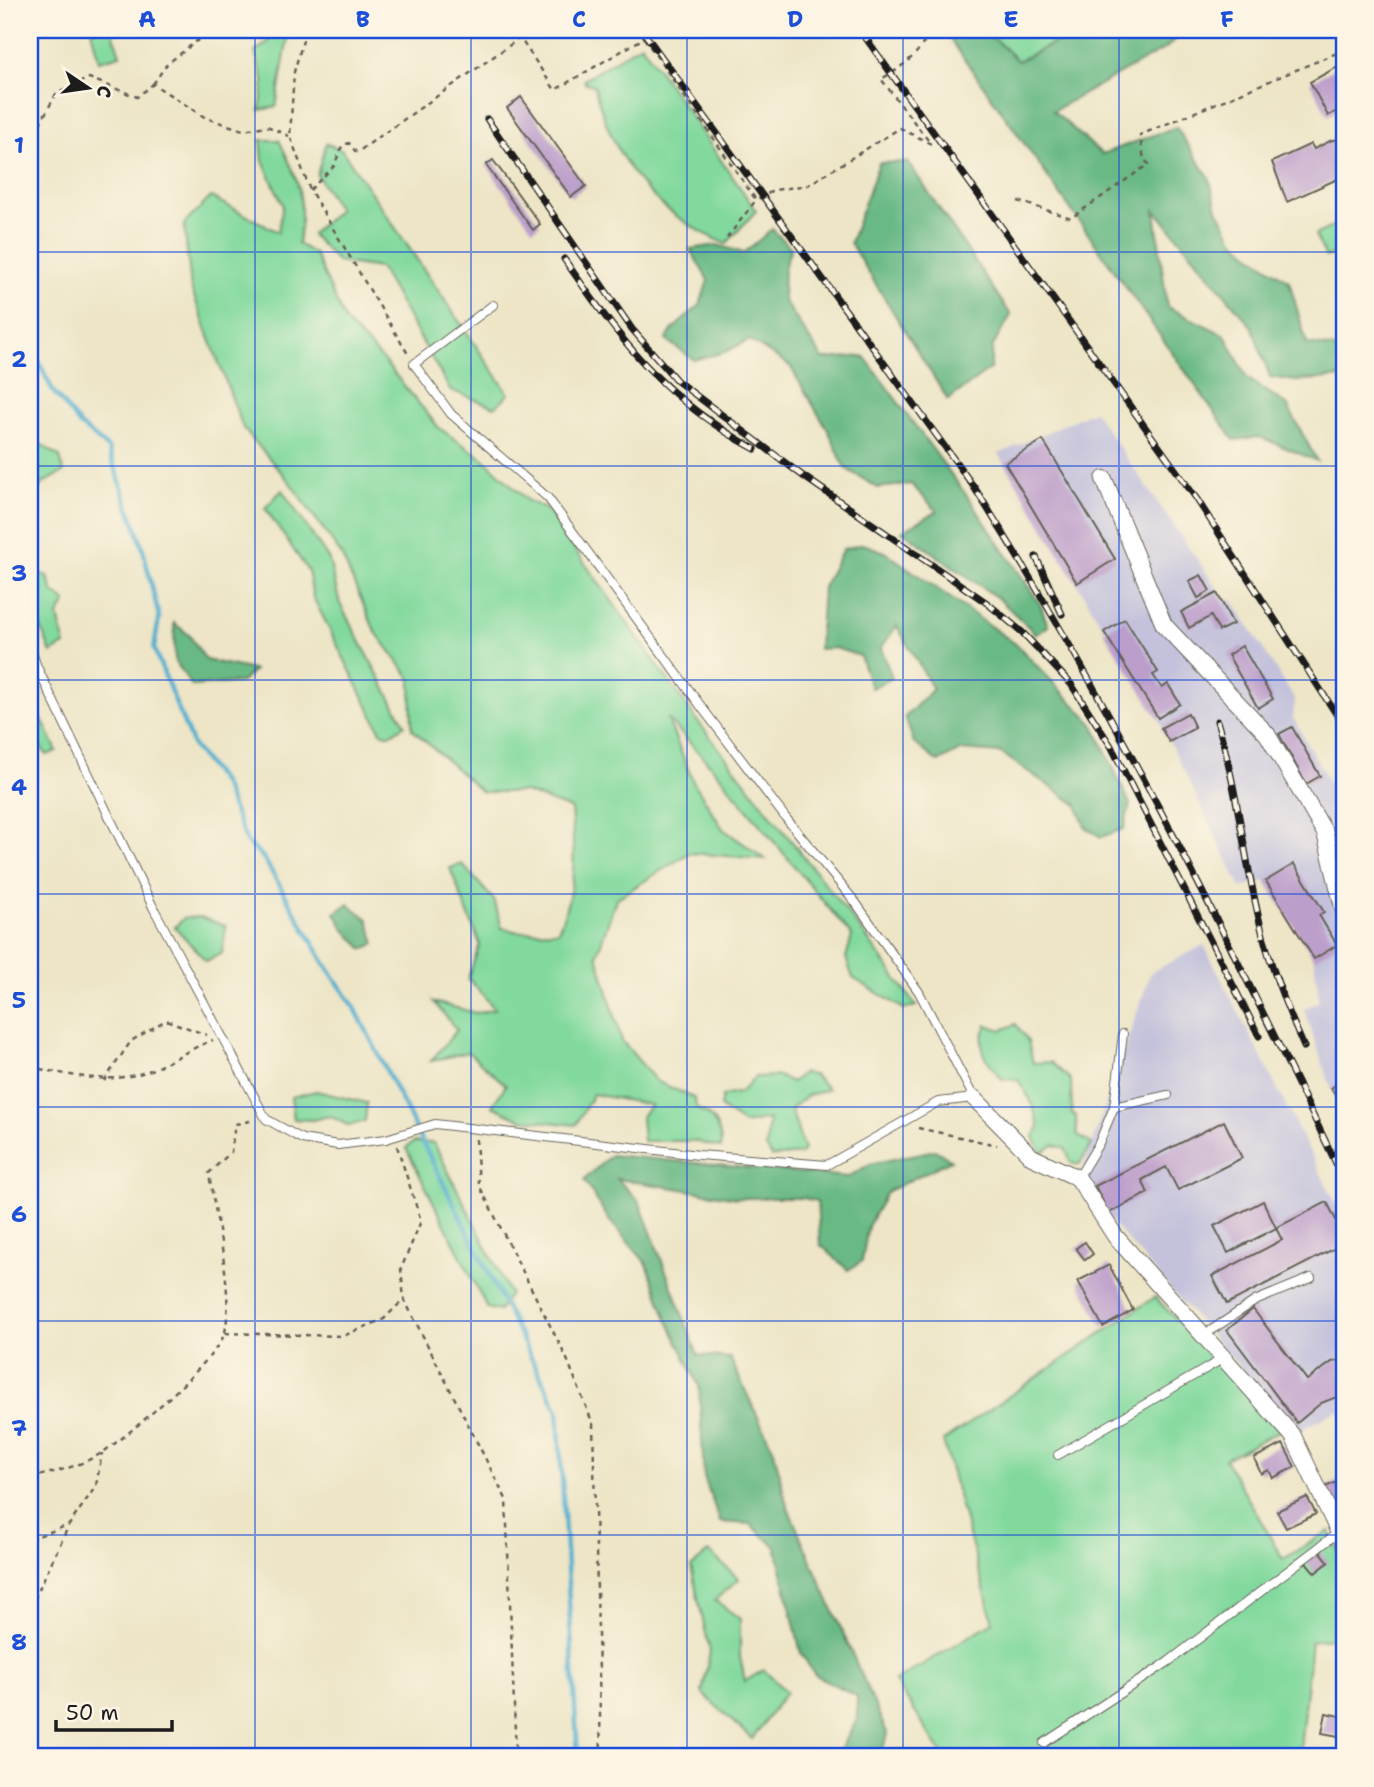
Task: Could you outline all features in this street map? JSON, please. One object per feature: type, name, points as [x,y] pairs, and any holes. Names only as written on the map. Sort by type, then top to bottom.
[{"type":"street","points":[[1104,479],[1164,625],[1267,734],[1325,833],[1344,911]]},
{"type":"street","points":[[974,1098],[1032,1157],[1078,1178],[1115,1236],[1293,1436],[1342,1538]]},
{"type":"lane","points":[[30,646],[37,667],[153,907],[266,1119],[302,1139],[338,1144],[398,1135],[435,1124],[699,1155],[827,1164],[938,1102],[974,1098],[919,992],[856,903],[711,720],[548,498],[451,414],[414,364],[493,305]]},
{"type":"lane","points":[[1078,1178],[1099,1143],[1114,1107],[1123,1034]]},
{"type":"lane","points":[[1114,1107],[1168,1095]]},
{"type":"lane","points":[[1204,1335],[1255,1301],[1311,1278]]},
{"type":"lane","points":[[1058,1455],[1224,1358]]},
{"type":"lane","points":[[1044,1743],[1168,1662],[1342,1538]]},
{"type":"path","points":[[30,142],[56,94],[89,78],[137,97],[153,84],[167,64],[211,30]]},
{"type":"path","points":[[306,30],[294,72],[290,136],[310,190],[414,364]]},
{"type":"path","points":[[727,238],[756,200],[775,190],[808,185],[900,128],[931,144],[881,79],[900,68],[925,44],[930,30]]},
{"type":"path","points":[[310,190],[334,166],[342,146],[349,143],[356,152],[359,151],[520,38],[555,90],[644,38],[756,200]]},
{"type":"path","points":[[1018,201],[1071,218],[1149,164],[1144,159],[1140,135],[1344,50]]},
{"type":"path","points":[[153,84],[206,118],[243,130],[267,126],[290,136]]},
{"type":"path","points":[[30,154],[30,176]]},
{"type":"path","points":[[30,1067],[104,1081],[153,1069],[188,1049],[216,1039],[188,1026],[166,1020],[131,1041],[104,1081]]},
{"type":"path","points":[[30,1478],[75,1466],[102,1453],[199,1368],[225,1334],[226,1296],[209,1173],[231,1152],[235,1124],[266,1119]]},
{"type":"path","points":[[475,1128],[479,1185],[568,1359],[593,1424],[601,1757]]},
{"type":"path","points":[[886,1129],[921,1128],[1000,1146]]},
{"type":"path","points":[[398,1135],[421,1221],[401,1269],[404,1299],[506,1499],[516,1757]]},
{"type":"path","points":[[225,1334],[343,1336],[384,1319],[404,1299]]},
{"type":"path","points":[[30,1608],[69,1524],[96,1486],[102,1453]]},
{"type":"path","points":[[30,1539],[69,1524]]},
{"type":"shaded area","points":[[1094,411],[1226,601],[1232,599],[1295,700],[1293,718],[1336,794],[1344,790],[1344,1111],[1331,1088],[1304,1009],[1319,1001],[1314,959],[1266,881],[1241,888],[1158,718],[999,454]]},
{"type":"shaded area","points":[[1204,945],[1344,1219],[1344,1425],[1338,1410],[1297,1432],[1106,1216],[1082,1172],[1151,972]]},
{"type":"green space","points":[[91,30],[112,30],[120,55],[99,61]]},
{"type":"green space","points":[[268,30],[289,30],[276,107],[260,110],[264,82],[255,52],[268,42]]},
{"type":"green space","points":[[954,30],[985,30],[1018,61],[1080,30],[1184,30],[1166,48],[1053,111],[1102,154],[1176,127],[1209,177],[1217,209],[1232,237],[1252,256],[1289,281],[1307,344],[1344,349],[1344,377],[1296,381],[1270,377],[1252,327],[1155,210],[1167,307],[1225,335],[1247,378],[1287,405],[1317,461],[1260,437],[1234,440],[951,40]]},
{"type":"green space","points":[[958,30],[1097,30],[1018,68]]},
{"type":"green space","points":[[641,44],[756,211],[726,244],[677,216],[639,181],[613,138],[594,85],[585,83],[584,80]]},
{"type":"green space","points":[[261,140],[279,140],[286,155],[296,179],[301,202],[298,244],[315,254],[345,321],[383,360],[439,428],[484,459],[528,501],[546,509],[696,719],[865,935],[916,1006],[904,1009],[853,978],[846,958],[852,936],[714,769],[667,718],[693,781],[723,829],[765,859],[689,853],[616,899],[597,955],[622,1041],[656,1081],[694,1098],[697,1109],[708,1115],[716,1124],[721,1148],[694,1141],[643,1141],[641,1117],[651,1105],[593,1094],[576,1125],[521,1119],[492,1106],[506,1085],[468,1052],[431,1061],[457,1030],[434,1002],[476,1013],[495,1009],[468,978],[480,944],[450,868],[462,864],[494,900],[502,928],[518,932],[558,931],[572,885],[571,809],[525,792],[482,792],[412,729],[411,679],[375,631],[341,554],[288,480],[243,428],[191,288],[184,224],[211,197],[278,232],[283,205],[263,161]]},
{"type":"green space","points":[[326,143],[342,150],[509,394],[495,407],[450,390],[380,268],[338,262],[311,234],[339,210],[317,175]]},
{"type":"green space","points":[[908,162],[1011,315],[993,346],[990,369],[948,400],[850,243],[879,163]]},
{"type":"green space","points":[[1344,221],[1344,248],[1326,257],[1315,235]]},
{"type":"green space","points":[[772,229],[791,248],[784,268],[783,299],[823,359],[864,356],[970,500],[1040,604],[1048,626],[1036,634],[999,599],[902,531],[937,511],[911,484],[878,488],[845,468],[829,432],[790,366],[749,340],[725,352],[694,360],[666,340],[673,329],[700,305],[708,280],[690,249],[717,245],[744,253]]},
{"type":"green space","points":[[30,426],[33,439],[60,457],[64,472],[45,482],[30,497]]},
{"type":"green space","points":[[282,490],[329,560],[340,604],[405,725],[390,735],[381,732],[313,597],[308,571],[265,508]]},
{"type":"green space","points":[[863,544],[885,552],[1017,645],[1093,724],[1130,804],[1124,829],[1101,837],[1085,827],[1077,805],[1001,753],[960,750],[938,762],[914,743],[905,717],[933,689],[897,626],[881,648],[892,678],[871,688],[860,656],[835,648],[819,649],[823,587],[843,549]]},
{"type":"green space","points":[[31,572],[48,577],[53,592],[66,602],[58,616],[65,645],[51,653],[30,600]]},
{"type":"green space","points":[[174,623],[189,635],[206,660],[254,670],[242,682],[192,686],[175,661]]},
{"type":"green space","points":[[30,694],[57,751],[47,755],[30,733]]},
{"type":"green space","points":[[348,904],[368,919],[375,944],[363,949],[345,930],[335,913]]},
{"type":"green space","points":[[200,917],[226,926],[222,953],[206,961],[175,927],[184,918]]},
{"type":"green space","points":[[1016,1024],[1028,1041],[1033,1063],[1051,1062],[1071,1080],[1072,1114],[1076,1115],[1077,1135],[1092,1144],[1079,1165],[1071,1163],[1065,1148],[1054,1145],[1041,1153],[1034,1137],[1039,1125],[1030,1099],[1018,1080],[1002,1079],[984,1054],[982,1041],[987,1025],[1002,1030]]},
{"type":"green space","points":[[803,1073],[814,1075],[828,1089],[807,1096],[791,1109],[804,1150],[801,1154],[772,1157],[766,1147],[769,1119],[744,1124],[720,1107],[722,1096],[741,1092],[755,1077],[778,1076],[792,1082]]},
{"type":"green space","points":[[316,1091],[367,1103],[365,1121],[349,1126],[330,1116],[312,1120],[294,1119],[291,1097]]},
{"type":"green space","points":[[414,1142],[434,1143],[510,1294],[499,1311],[487,1308],[406,1148]]},
{"type":"green space","points":[[935,1150],[951,1160],[885,1195],[868,1226],[862,1261],[848,1270],[820,1244],[817,1201],[803,1198],[738,1198],[617,1179],[639,1201],[698,1355],[730,1358],[774,1451],[787,1506],[888,1735],[879,1757],[839,1751],[857,1720],[857,1696],[815,1675],[801,1653],[776,1547],[750,1524],[720,1522],[704,1477],[699,1386],[666,1317],[647,1264],[609,1220],[584,1180],[611,1155],[848,1177],[870,1164]]},
{"type":"green space","points":[[1155,1297],[1281,1430],[1225,1459],[1283,1559],[1329,1531],[1344,1563],[1344,1636],[1311,1641],[1300,1750],[1291,1757],[944,1757],[895,1681],[993,1622],[943,1441]]},
{"type":"green space","points":[[709,1552],[739,1579],[715,1600],[740,1619],[740,1657],[745,1681],[764,1670],[786,1692],[752,1739],[702,1693],[710,1652],[691,1567]]},
{"type":"building","points":[[1341,65],[1344,72],[1344,107],[1328,116],[1310,82]]},
{"type":"building","points":[[521,97],[586,186],[571,197],[507,108]]},
{"type":"building","points":[[1332,140],[1344,140],[1344,176],[1287,202],[1272,162],[1311,144],[1314,149]]},
{"type":"building","points":[[493,160],[540,224],[533,230],[486,165]]},
{"type":"building","points":[[1043,440],[1115,559],[1077,583],[1005,463]]},
{"type":"building","points":[[1201,575],[1210,591],[1198,598],[1189,581]]},
{"type":"building","points":[[1217,593],[1233,624],[1219,631],[1211,616],[1189,628],[1181,612]]},
{"type":"building","points":[[1125,619],[1158,672],[1153,675],[1162,688],[1168,684],[1180,704],[1158,718],[1104,632]]},
{"type":"building","points":[[1242,646],[1273,699],[1258,708],[1228,655]]},
{"type":"building","points":[[1188,713],[1195,728],[1169,742],[1161,728]]},
{"type":"building","points":[[1292,727],[1320,776],[1306,784],[1279,734]]},
{"type":"building","points":[[1344,826],[1344,851],[1333,832]]},
{"type":"building","points":[[1294,864],[1324,912],[1319,915],[1337,945],[1314,959],[1266,881]]},
{"type":"building","points":[[1344,1080],[1344,1111],[1331,1088]]},
{"type":"building","points":[[1224,1121],[1242,1158],[1178,1190],[1166,1167],[1142,1180],[1148,1193],[1109,1213],[1095,1186]]},
{"type":"building","points":[[1263,1201],[1276,1228],[1228,1253],[1214,1226]]},
{"type":"building","points":[[1327,1202],[1344,1236],[1344,1261],[1337,1247],[1227,1304],[1212,1276],[1282,1240],[1276,1228]]},
{"type":"building","points":[[1085,1242],[1093,1254],[1085,1260],[1076,1248]]},
{"type":"building","points":[[1109,1265],[1133,1310],[1103,1327],[1078,1281]]},
{"type":"building","points":[[1253,1309],[1307,1380],[1332,1362],[1344,1359],[1344,1394],[1321,1403],[1297,1423],[1227,1330]]},
{"type":"building","points":[[1283,1444],[1295,1467],[1273,1478],[1269,1470],[1261,1474],[1254,1458]]},
{"type":"building","points":[[1344,1479],[1344,1506],[1335,1510],[1325,1487]]},
{"type":"building","points":[[1307,1497],[1316,1514],[1286,1528],[1277,1511]]},
{"type":"building","points":[[1319,1550],[1329,1562],[1315,1573],[1305,1561]]},
{"type":"building","points":[[1339,1658],[1344,1658],[1344,1687],[1342,1687]]},
{"type":"building","points":[[1326,1713],[1344,1717],[1344,1737],[1322,1733]]},
{"type":"waterway","points":[[30,344],[53,391],[80,425],[108,448],[142,545],[159,617],[154,649],[193,746],[223,784],[247,843],[263,857],[327,967],[355,1008],[558,1411],[578,1757]]},
{"type":"railway","points":[[642,30],[974,487],[1026,571],[1170,828],[1344,1180]]},
{"type":"railway","points":[[860,30],[1196,498],[1344,726]]},
{"type":"railway","points":[[487,119],[632,329],[677,381],[803,476],[987,603],[1022,632],[1071,684],[1111,746],[1259,1036]]},
{"type":"railway","points":[[564,259],[647,367],[695,410],[755,449]]},
{"type":"railway","points":[[1036,557],[1062,614]]},
{"type":"railway","points":[[1217,721],[1266,946],[1280,990],[1304,1047]]}]
